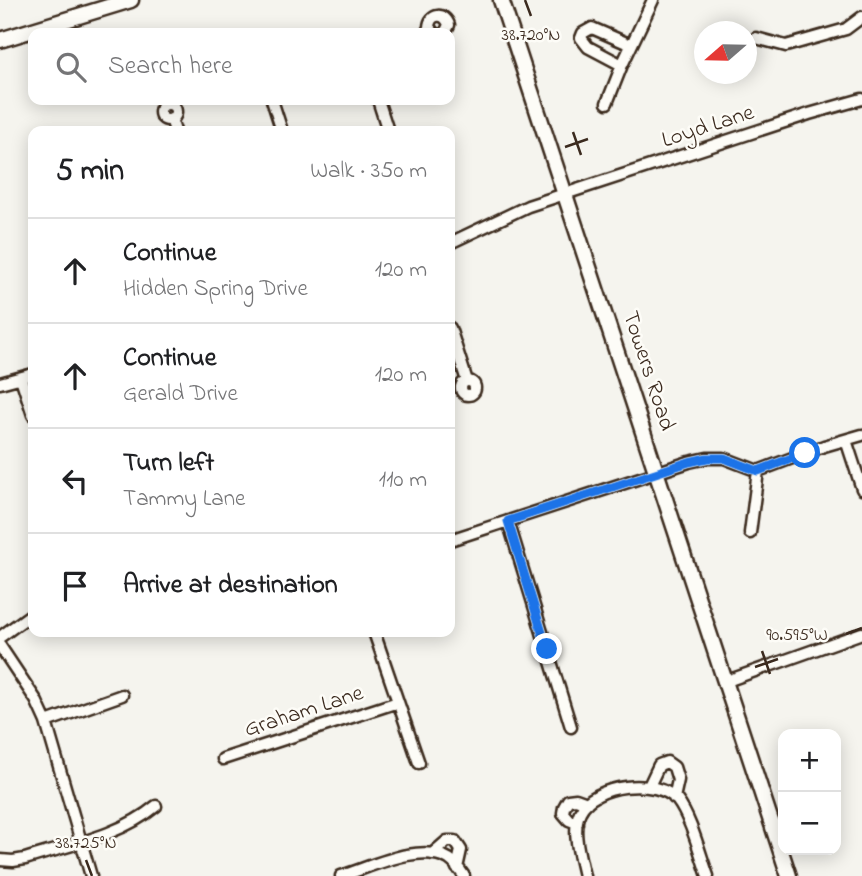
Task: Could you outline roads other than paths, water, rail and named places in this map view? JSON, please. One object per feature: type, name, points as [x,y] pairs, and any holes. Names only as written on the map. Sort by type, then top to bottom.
[{"type":"main road","points":[[39,28],[131,0]]},
{"type":"main road","name":"Towers Road","points":[[502,0],[789,876]]},
{"type":"main road","points":[[0,40],[28,31]]},
{"type":"street","points":[[607,103],[653,0]]},
{"type":"street","points":[[430,28],[434,16],[441,15],[449,24],[447,28]]},
{"type":"street","points":[[757,38],[786,46],[846,29],[862,17]]},
{"type":"street","points":[[622,65],[588,47],[581,38],[583,33],[592,28],[631,45]]},
{"type":"street","name":"Loyd Lane","points":[[455,241],[519,209],[565,193],[862,99]]},
{"type":"street","points":[[274,105],[280,126]]},
{"type":"street","points":[[380,105],[386,126]]},
{"type":"street","points":[[171,119],[173,126]]},
{"type":"street","points":[[455,344],[467,381]]},
{"type":"street","points":[[0,383],[28,376]]},
{"type":"street","points":[[21,378],[28,400]]},
{"type":"street","points":[[455,538],[707,458],[724,458],[758,471],[862,435]]},
{"type":"street","points":[[846,440],[862,489]]},
{"type":"street","points":[[750,533],[758,471]]},
{"type":"street","points":[[508,521],[571,727]]},
{"type":"street","points":[[0,637],[28,617]]},
{"type":"street","points":[[724,682],[862,633]]},
{"type":"street","points":[[375,637],[419,763]]},
{"type":"street","points":[[0,646],[36,700],[46,722],[91,876]]},
{"type":"street","points":[[46,722],[122,695]]},
{"type":"street","name":"Graham Lane","points":[[223,759],[398,702]]},
{"type":"street","points":[[649,786],[659,765],[667,762],[674,767],[678,779],[674,798]]},
{"type":"street","points":[[584,876],[577,823],[579,813],[587,803],[608,791],[656,786],[674,798],[692,832],[708,876]]},
{"type":"street","points":[[577,823],[569,820],[563,813],[564,807],[568,800],[576,799],[587,803]]},
{"type":"street","points":[[0,860],[13,862],[25,859],[132,824],[156,806]]},
{"type":"street","points":[[432,854],[447,841],[455,841],[461,850],[461,872]]},
{"type":"street","points":[[346,875],[396,857],[432,854],[452,861],[461,872]]}]
